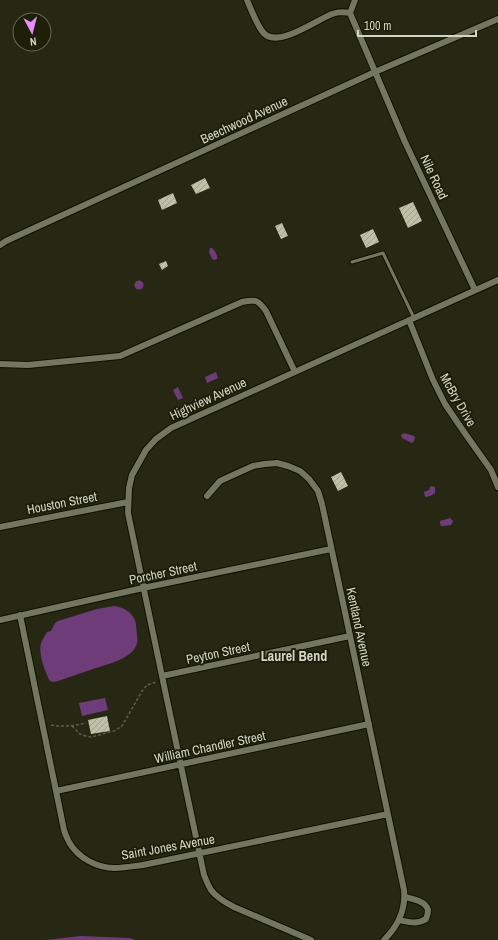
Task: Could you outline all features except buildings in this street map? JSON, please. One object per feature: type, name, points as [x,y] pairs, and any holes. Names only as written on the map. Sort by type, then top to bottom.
[{"type":"street","points":[[247,0],[262,32],[274,38],[292,34],[333,14],[343,12],[350,13],[356,0]]},
{"type":"street","name":"Nile Road","points":[[350,13],[405,142],[475,290]]},
{"type":"street","name":"Beechwood Avenue","points":[[0,245],[375,72],[498,19]]},
{"type":"street","name":"Highview Avenue","points":[[162,676],[128,513],[129,488],[132,474],[146,450],[156,439],[171,428],[498,280]]},
{"type":"street","points":[[0,364],[28,365],[120,356],[242,302],[253,300],[261,304],[266,311],[295,372]]},
{"type":"street","name":"McBry Drive","points":[[411,319],[433,380],[445,404],[491,470],[498,487]]},
{"type":"street","name":"Kentland Avenue","points":[[207,496],[220,481],[253,466],[265,464],[288,466],[300,471],[309,479],[318,491],[405,897],[403,912],[396,927],[384,940]]},
{"type":"street","name":"Houston Street","points":[[0,527],[128,502]]},
{"type":"street","name":"Porcher Street","points":[[0,620],[143,588],[331,549]]},
{"type":"street","name":"Saint Jones Avenue","points":[[20,616],[64,830],[68,842],[76,852],[93,863],[103,867],[114,868],[143,865],[388,814]]},
{"type":"street","name":"Peyton Street","points":[[162,676],[350,636]]},
{"type":"street","points":[[162,676],[204,875],[211,890],[234,907],[311,940]]},
{"type":"street","name":"William Chandler Street","points":[[56,791],[369,724]]},
{"type":"street","points":[[399,920],[415,923],[422,922],[426,919],[428,910],[426,906],[420,901],[405,897]]},
{"type":"lane","points":[[352,262],[383,253],[411,319]]},
{"type":"path","points":[[72,726],[80,734],[91,737],[114,731],[122,726],[147,685],[156,682]]},
{"type":"path","points":[[51,725],[72,726],[86,723]]},
{"type":"shaded area","points":[[210,248],[212,248],[215,252],[217,259],[212,259],[209,252]]},
{"type":"shaded area","points":[[139,280],[144,285],[139,290],[134,285]]},
{"type":"shaded area","points":[[216,372],[218,378],[207,383],[205,377]]},
{"type":"shaded area","points":[[178,387],[183,398],[178,400],[173,390]]},
{"type":"shaded area","points":[[404,433],[414,436],[415,438],[412,443],[402,438],[401,435]]},
{"type":"shaded area","points":[[431,486],[435,487],[435,493],[425,497],[424,492],[429,490]]},
{"type":"shaded area","points":[[450,518],[453,521],[451,525],[441,526],[440,521]]},
{"type":"shaded area","points":[[114,606],[128,611],[135,620],[137,641],[133,651],[129,655],[111,663],[58,681],[50,681],[44,668],[40,652],[41,643],[47,632],[51,631],[55,623],[58,621],[97,609]]},
{"type":"shaded area","points":[[105,698],[108,710],[82,716],[79,703]]},
{"type":"shaded area","points":[[81,936],[129,938],[136,940],[46,940]]},
{"type":"district","name":"Laurel Bend","points":[[294,656]]}]
